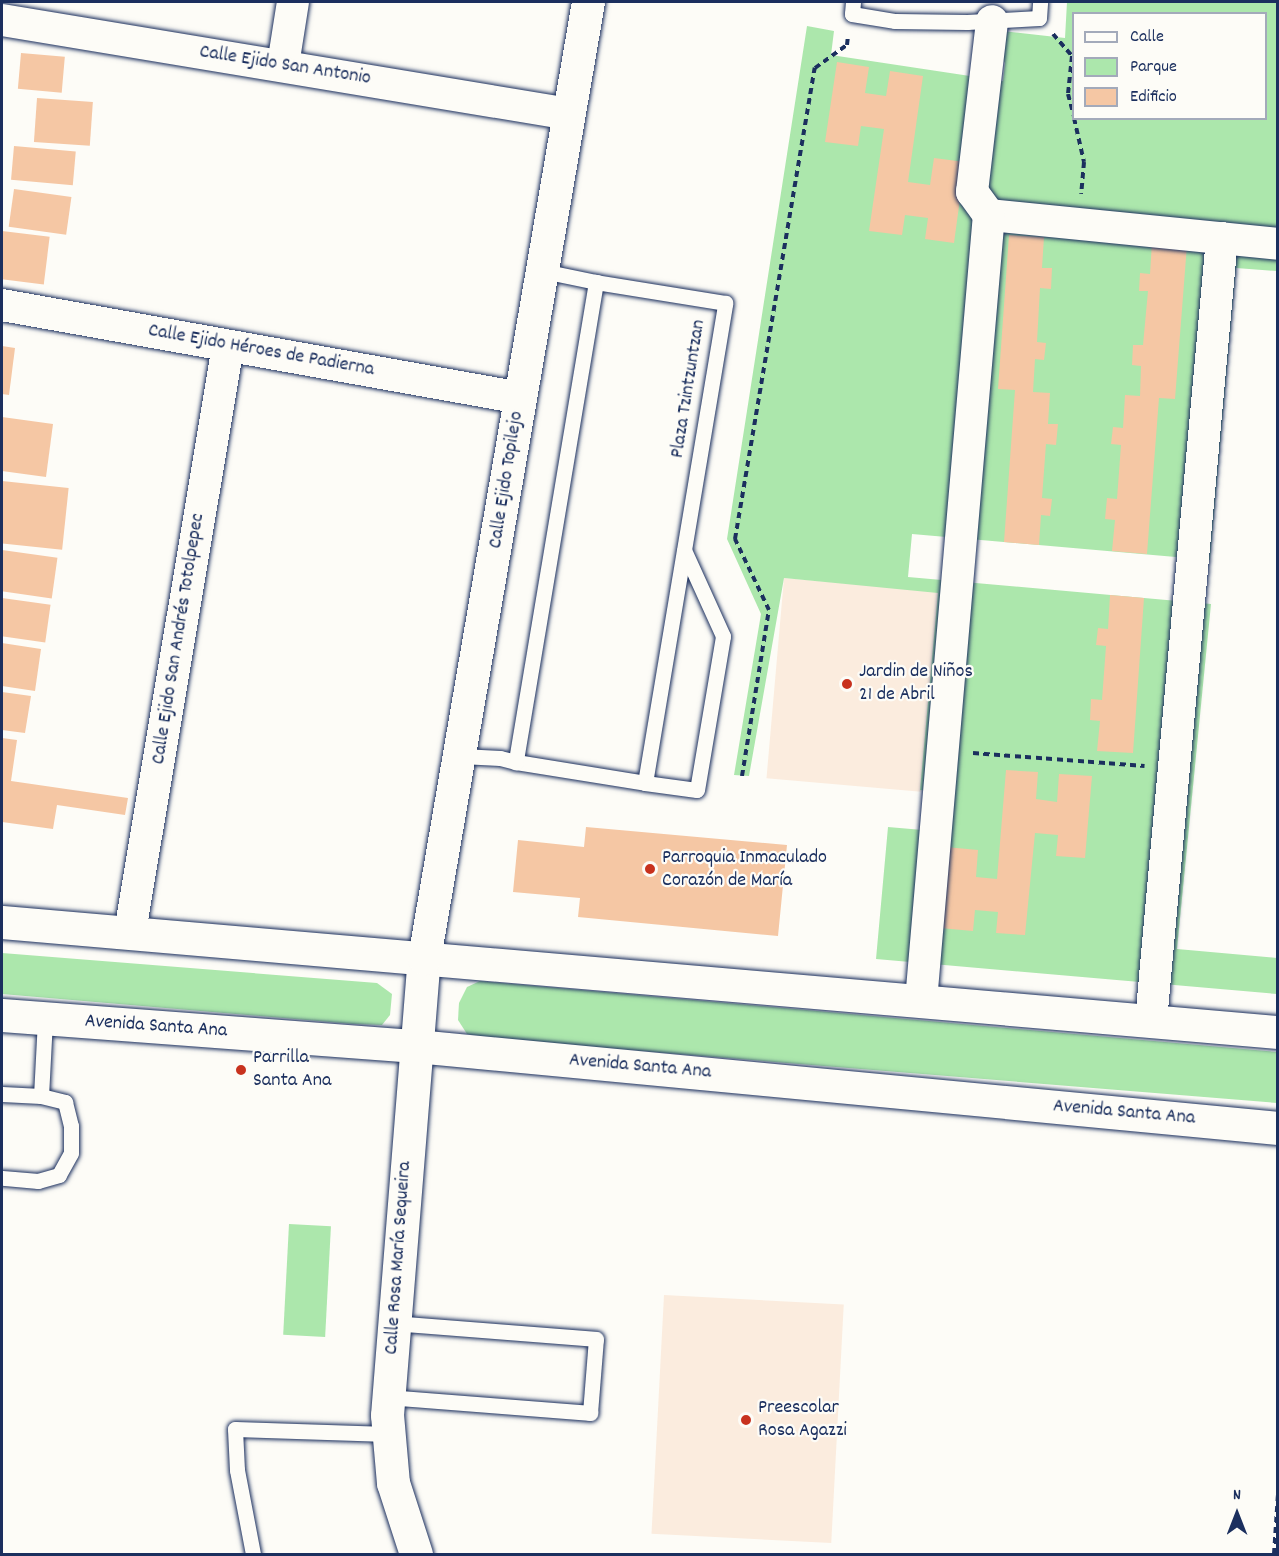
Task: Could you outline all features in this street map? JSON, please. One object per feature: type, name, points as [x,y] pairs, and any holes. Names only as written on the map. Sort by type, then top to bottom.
[{"type":"main road","name":"Calle Ejido Topilejo","points":[[424,958],[461,756],[588,2]]},
{"type":"main road","points":[[2,922],[1278,1032]]},
{"type":"main road","name":"Calle Rosa María Sequeira","points":[[416,1554],[393,1483],[388,1434],[388,1397],[424,958]]},
{"type":"main road","name":"Avenida Santa Ana","points":[[2,1015],[416,1046],[1278,1128]]},
{"type":"street","points":[[283,65],[293,2]]},
{"type":"street","name":"Calle Ejido San Antonio","points":[[2,20],[569,114]]},
{"type":"street","points":[[921,1001],[989,215],[972,192],[992,21]]},
{"type":"street","points":[[989,215],[1278,244]]},
{"type":"street","points":[[1151,1021],[1222,238]]},
{"type":"street","name":"Calle Ejido Héroes de Padierna","points":[[2,305],[521,398]]},
{"type":"street","name":"Calle Ejido San Andrés Totolpepec","points":[[130,932],[228,346]]},
{"type":"lane","points":[[853,8],[895,21],[992,21],[1039,18],[1040,2]]},
{"type":"lane","points":[[516,762],[596,282],[543,271]]},
{"type":"lane","name":"Plaza Tzintzuntzan","points":[[596,282],[725,303],[645,783]]},
{"type":"lane","points":[[461,756],[516,762],[697,790],[723,636],[684,549]]},
{"type":"lane","points":[[41,1096],[45,1019]]},
{"type":"lane","points":[[2,1094],[41,1096],[65,1102],[71,1126],[71,1153],[59,1175],[38,1180],[2,1178]]},
{"type":"lane","points":[[388,1397],[590,1413],[596,1339],[394,1323]]},
{"type":"lane","points":[[254,1554],[240,1490],[236,1429],[388,1434]]},
{"type":"path","points":[[742,776],[769,610],[735,539],[815,68],[847,45],[853,8]]},
{"type":"path","points":[[1039,18],[1072,56],[1068,94],[1072,110]]},
{"type":"path","points":[[1074,120],[1084,162],[1079,224]]},
{"type":"path","points":[[942,750],[1174,768]]},
{"type":"path","points":[[1274,1554],[1278,1494]]},
{"type":"shaded area","name":"Jardin de Niños 21 de Abril","points":[[784,578],[938,592],[921,792],[766,778]]},
{"type":"shaded area","name":"Preescolar Rosa Agazzi","points":[[664,1295],[844,1304],[831,1543],[651,1534]]},
{"type":"green space","points":[[1067,2],[1277,2],[1277,271],[1236,268],[1210,560],[912,534],[908,577],[1211,604],[1177,949],[1277,958],[1277,994],[876,959],[888,827],[934,831],[938,792],[920,790],[938,593],[784,578],[749,776],[734,775],[761,614],[727,539],[807,26],[834,31],[831,55],[1003,81],[1005,63],[984,29],[1065,38]]},
{"type":"green space","points":[[2,953],[377,983],[392,994],[390,1015],[382,1025],[353,1024],[2,994]]},
{"type":"green space","points":[[480,981],[1277,1052],[1277,1103],[494,1039],[467,1034],[458,1020],[459,1003],[467,987]]},
{"type":"green space","points":[[289,1224],[331,1226],[325,1337],[283,1335]]},
{"type":"building","points":[[21,53],[65,57],[62,93],[18,89]]},
{"type":"building","points":[[837,62],[869,67],[865,93],[886,96],[890,71],[923,76],[908,182],[930,185],[934,158],[965,162],[954,243],[925,239],[928,218],[905,215],[902,235],[869,231],[884,129],[861,126],[858,146],[825,142]]},
{"type":"building","points":[[37,98],[93,102],[90,146],[34,142]]},
{"type":"building","points":[[14,146],[76,151],[73,185],[11,180]]},
{"type":"building","points":[[14,189],[71,197],[66,235],[9,227]]},
{"type":"building","points":[[2,231],[50,237],[44,284],[2,279]]},
{"type":"building","points":[[1009,235],[1044,237],[1042,268],[1052,268],[1051,289],[1040,288],[1037,342],[1046,343],[1044,360],[1035,359],[1033,392],[1050,393],[1048,424],[1058,424],[1056,445],[1046,444],[1042,498],[1052,499],[1050,516],[1041,515],[1039,545],[1004,542],[1015,390],[998,389]]},
{"type":"building","points":[[1152,242],[1187,245],[1175,399],[1159,398],[1147,554],[1112,551],[1115,520],[1105,519],[1107,498],[1117,499],[1121,445],[1111,444],[1113,427],[1123,428],[1125,395],[1140,396],[1141,366],[1132,365],[1133,345],[1143,345],[1148,291],[1139,291],[1140,273],[1150,274]]},
{"type":"building","points":[[2,346],[15,348],[9,395],[2,394]]},
{"type":"building","points":[[2,417],[53,424],[46,477],[2,471]]},
{"type":"building","points":[[2,481],[69,488],[62,550],[2,543]]},
{"type":"building","points":[[2,550],[57,558],[52,598],[2,591]]},
{"type":"building","points":[[1110,595],[1144,598],[1133,753],[1097,751],[1100,721],[1090,720],[1091,699],[1102,700],[1106,646],[1096,645],[1098,628],[1108,629]]},
{"type":"building","points":[[2,598],[51,605],[45,642],[2,636]]},
{"type":"building","points":[[2,643],[41,649],[35,691],[2,686]]},
{"type":"building","points":[[2,692],[31,696],[25,733],[2,730]]},
{"type":"building","points":[[2,738],[17,740],[11,781],[128,798],[125,815],[57,805],[53,829],[2,822]]},
{"type":"building","points":[[1006,770],[1038,772],[1036,799],[1057,802],[1059,774],[1092,776],[1085,858],[1056,856],[1058,835],[1035,833],[1025,935],[996,933],[998,912],[975,910],[973,931],[940,928],[946,847],[978,850],[976,877],[997,879]]},
{"type":"building","name":"Parroquia Inmaculado Corazón de María","points":[[586,827],[787,845],[778,936],[578,917],[580,898],[513,892],[518,840],[584,847]]},
{"type":"place","name":"Jardin de Niños 21 de Abril","points":[[847,684]]},
{"type":"place","name":"Parroquia Inmaculado Corazón de María","points":[[650,869]]},
{"type":"place","name":"Parrilla Santa Ana","points":[[241,1070]]},
{"type":"place","name":"Preescolar Rosa Agazzi","points":[[746,1420]]}]
